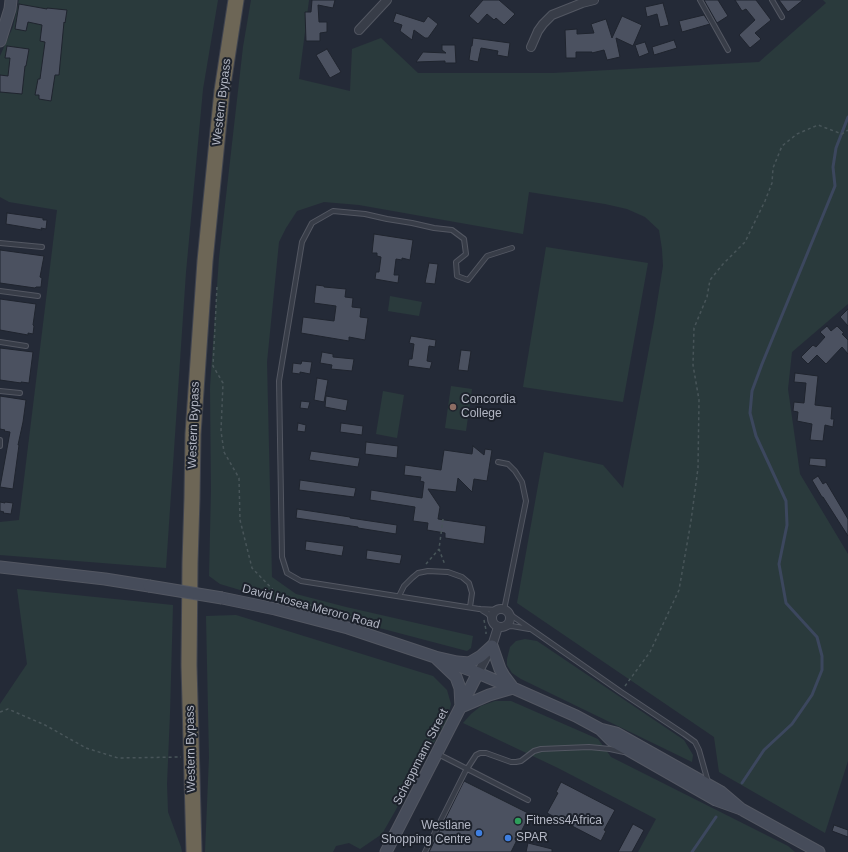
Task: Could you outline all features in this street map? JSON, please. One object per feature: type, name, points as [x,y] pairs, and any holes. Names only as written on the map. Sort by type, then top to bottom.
[{"type":"highway","name":"Western Bypass","points":[[194,852],[189,665],[193,434],[205,261],[222,91],[236,0]]},
{"type":"main road","points":[[0,41],[12,0]]},
{"type":"main road","name":"David Hosea Meroro Road","points":[[0,568],[12,568],[105,579],[222,598],[275,609],[348,628],[435,657],[478,673],[576,716],[600,729],[616,734],[709,784],[722,792],[741,808],[819,852]]},
{"type":"main road","points":[[435,657],[469,663],[481,656],[489,642]]},
{"type":"main road","points":[[435,657],[456,677],[460,688],[461,707],[489,695],[513,688],[500,669],[489,642]]},
{"type":"main road","name":"Scheppmann Street","points":[[386,852],[478,673]]},
{"type":"main road","name":"David Hosea Meroro Road","points":[[600,729],[611,740],[716,800],[741,808]]},
{"type":"street","points":[[359,30],[387,0]]},
{"type":"street","points":[[532,47],[538,31],[552,15],[582,3],[594,0]]},
{"type":"street","points":[[478,673],[489,642],[501,627],[508,624],[510,621],[509,616],[504,611],[495,613],[492,620],[494,624],[501,627]]},
{"type":"lane","points":[[700,0],[728,50]]},
{"type":"lane","points":[[772,0],[782,17]]},
{"type":"lane","points":[[512,248],[487,256],[468,280],[457,276],[456,262],[466,254],[464,239],[452,230],[434,228],[365,214],[333,211],[312,223],[302,242],[280,381],[282,557],[287,573],[301,581],[479,609],[504,611],[695,742],[699,750],[709,784]]},
{"type":"lane","points":[[0,243],[42,247]]},
{"type":"lane","points":[[0,291],[38,296]]},
{"type":"lane","points":[[0,342],[26,346]]},
{"type":"lane","points":[[0,391],[20,393]]},
{"type":"lane","points":[[0,440],[0,446]]},
{"type":"lane","points":[[498,462],[508,464],[515,471],[522,482],[526,501],[504,611]]},
{"type":"lane","points":[[399,596],[404,586],[418,573],[428,571],[448,572],[462,577],[469,583],[472,593],[470,607]]},
{"type":"lane","points":[[479,609],[488,614],[492,620]]},
{"type":"lane","points":[[501,627],[512,626],[531,630]]},
{"type":"lane","points":[[425,852],[467,769],[476,756],[480,753],[486,753],[511,762],[521,761],[534,751],[541,749],[589,747],[610,749],[638,755]]},
{"type":"lane","points":[[437,753],[528,800]]},
{"type":"path","points":[[620,692],[650,652],[679,590],[691,521],[698,468],[700,400],[693,365],[694,328],[707,297],[710,280],[723,264],[745,242],[772,183],[773,168],[782,146],[797,134],[818,125],[842,134],[848,130]]},
{"type":"path","points":[[216,287],[213,366],[223,383],[221,431],[224,452],[239,478],[240,520],[252,568],[279,596],[384,628]]},
{"type":"path","points":[[442,519],[439,549],[448,572]]},
{"type":"path","points":[[418,573],[439,549]]},
{"type":"path","points":[[479,609],[484,621],[489,642]]},
{"type":"path","points":[[0,712],[8,709],[45,725],[86,748],[118,758],[191,757]]},
{"type":"shaded area","points":[[19,0],[218,0],[203,89],[186,272],[166,568],[0,555],[0,522],[19,520],[57,210],[9,202],[0,197],[0,56],[13,27]]},
{"type":"shaded area","points":[[251,0],[309,0],[299,79],[350,91],[352,49],[381,38],[418,73],[553,73],[759,62],[826,3],[823,0],[848,0],[848,304],[792,352],[788,389],[800,474],[848,554],[848,761],[825,833],[719,772],[714,737],[517,603],[544,452],[603,465],[623,488],[663,266],[659,230],[645,217],[627,209],[529,192],[523,234],[359,205],[324,202],[297,211],[279,242],[267,362],[272,577],[296,594],[473,636],[471,648],[467,651],[277,601],[220,584],[209,576],[211,491],[210,387],[219,258],[243,47]]},
{"type":"shaded area","points":[[546,247],[648,263],[623,402],[523,387]]},
{"type":"shaded area","points":[[390,296],[422,302],[419,316],[388,311]]},
{"type":"shaded area","points":[[451,386],[472,389],[466,431],[445,428]]},
{"type":"shaded area","points":[[383,391],[404,395],[397,438],[376,434]]},
{"type":"shaded area","points":[[17,589],[173,605],[167,784],[168,812],[182,852],[0,852],[0,704],[27,664]]},
{"type":"shaded area","points":[[236,615],[433,676],[447,690],[451,704],[447,720],[382,834],[360,849],[349,843],[336,846],[333,852],[205,852],[209,757],[206,616]]},
{"type":"shaded area","points":[[525,639],[537,641],[684,740],[693,755],[692,762],[521,679],[512,673],[507,665],[510,647],[516,641]]},
{"type":"shaded area","points":[[495,701],[511,701],[598,739],[611,757],[788,846],[795,852],[638,852],[656,819],[558,768],[463,723],[481,706]]},
{"type":"building","points":[[312,0],[335,0],[333,8],[318,5],[319,22],[327,22],[327,32],[320,33],[320,41],[306,41],[305,12],[311,12]]},
{"type":"building","points":[[483,0],[499,0],[515,14],[504,25],[496,18],[494,20],[487,14],[478,24],[469,16]]},
{"type":"building","points":[[704,0],[718,0],[728,16],[717,23]]},
{"type":"building","points":[[735,0],[756,0],[771,20],[755,33],[761,39],[750,48],[739,35],[755,20],[746,9],[742,11]]},
{"type":"building","points":[[779,0],[803,0],[788,12]]},
{"type":"building","points":[[663,3],[669,25],[660,27],[657,14],[647,17],[645,7]]},
{"type":"building","points":[[19,4],[47,9],[67,10],[65,23],[64,22],[59,75],[55,75],[51,101],[39,99],[39,95],[35,95],[38,79],[40,79],[45,42],[40,41],[42,25],[28,22],[26,31],[15,29]]},
{"type":"building","points":[[396,13],[424,22],[428,16],[438,24],[428,38],[425,38],[414,30],[412,40],[400,31],[402,25],[393,22]]},
{"type":"building","points":[[704,15],[710,24],[682,32],[679,21]]},
{"type":"building","points":[[622,16],[642,25],[633,46],[616,38],[620,57],[607,60],[604,50],[592,53],[576,52],[576,58],[566,58],[565,30],[577,29],[577,34],[594,33],[591,24],[606,19],[612,38]]},
{"type":"building","points":[[473,38],[510,43],[508,57],[497,55],[498,51],[481,48],[478,62],[469,60]]},
{"type":"building","points":[[674,40],[677,48],[654,55],[652,47]]},
{"type":"building","points":[[645,42],[649,53],[639,57],[635,45]]},
{"type":"building","points":[[442,45],[455,45],[456,63],[445,63],[445,61],[416,62],[423,52],[446,53],[442,50]]},
{"type":"building","points":[[7,46],[29,49],[25,66],[22,94],[0,92],[0,75],[8,76],[10,58],[5,58]]},
{"type":"building","points":[[327,49],[341,72],[330,78],[316,55]]},
{"type":"building","points":[[7,213],[43,218],[43,220],[47,220],[46,229],[41,228],[42,230],[6,224]]},
{"type":"building","points":[[374,234],[413,240],[410,260],[402,258],[402,260],[396,259],[394,275],[399,275],[398,283],[375,279],[376,272],[379,272],[381,257],[377,256],[377,253],[372,253]]},
{"type":"building","points":[[0,250],[44,256],[40,277],[42,278],[41,287],[35,288],[0,283]]},
{"type":"building","points":[[429,263],[438,264],[435,284],[425,283]]},
{"type":"building","points":[[316,285],[346,289],[345,297],[353,298],[352,307],[361,308],[360,317],[368,318],[365,340],[349,337],[349,341],[301,333],[303,317],[334,321],[336,306],[314,303]]},
{"type":"building","points":[[0,299],[36,304],[33,334],[28,333],[28,335],[0,330]]},
{"type":"building","points":[[848,309],[848,326],[840,317]]},
{"type":"building","points":[[827,326],[831,331],[837,326],[844,333],[842,334],[848,340],[848,354],[842,347],[826,364],[817,355],[808,364],[801,357],[813,345],[816,347],[825,337],[820,332]]},
{"type":"building","points":[[411,336],[436,340],[435,347],[429,346],[427,361],[432,362],[430,369],[408,366],[409,359],[412,359],[414,344],[409,343]]},
{"type":"building","points":[[0,348],[33,352],[29,383],[0,380]]},
{"type":"building","points":[[461,350],[471,351],[468,371],[458,370]]},
{"type":"building","points":[[322,352],[333,354],[333,357],[354,359],[352,371],[331,369],[332,365],[320,363]]},
{"type":"building","points":[[302,361],[312,362],[310,374],[300,372],[300,374],[292,373],[293,363],[301,364]]},
{"type":"building","points":[[795,373],[818,376],[815,405],[832,407],[831,419],[834,419],[833,427],[825,425],[823,441],[810,440],[812,424],[797,421],[798,412],[793,411],[794,402],[804,403],[806,383],[794,382]]},
{"type":"building","points":[[317,378],[328,380],[324,402],[314,400]]},
{"type":"building","points":[[0,396],[26,400],[18,445],[13,489],[0,487],[10,432],[0,429]]},
{"type":"building","points":[[326,396],[348,400],[346,411],[325,407]]},
{"type":"building","points":[[301,401],[310,402],[308,409],[300,408]]},
{"type":"building","points":[[298,423],[306,425],[305,432],[297,431]]},
{"type":"building","points":[[341,423],[363,426],[362,435],[340,432]]},
{"type":"building","points":[[366,442],[398,446],[397,458],[365,454]]},
{"type":"building","points":[[473,446],[484,455],[485,449],[492,450],[487,481],[474,479],[472,492],[458,478],[456,492],[428,489],[440,507],[438,519],[486,526],[484,544],[445,538],[445,533],[427,530],[428,523],[413,521],[415,507],[370,500],[371,490],[422,498],[424,482],[420,481],[421,477],[404,475],[405,465],[441,470],[444,450],[472,454]]},
{"type":"building","points":[[311,451],[360,458],[358,467],[309,460]]},
{"type":"building","points":[[810,458],[826,459],[826,467],[809,465]]},
{"type":"building","points":[[818,476],[823,484],[826,482],[848,519],[848,536],[812,480]]},
{"type":"building","points":[[300,480],[356,488],[354,497],[299,490]]},
{"type":"building","points":[[0,502],[13,503],[11,514],[0,511]]},
{"type":"building","points":[[297,509],[397,525],[396,534],[296,518]]},
{"type":"building","points":[[306,541],[344,546],[342,556],[305,550]]},
{"type":"building","points":[[367,550],[402,555],[400,564],[366,559]]},
{"type":"building","name":"Westlane Shopping Centre","points":[[464,781],[530,814],[511,852],[429,852]]},
{"type":"building","points":[[561,782],[615,810],[604,830],[606,831],[601,841],[547,813],[558,793],[556,792]]},
{"type":"building","points":[[633,824],[644,830],[632,852],[618,852]]},
{"type":"building","points":[[834,825],[848,830],[848,837],[832,831]]},
{"type":"building","points":[[528,843],[552,849],[552,852],[526,852]]},
{"type":"waterway","points":[[742,783],[764,750],[792,724],[812,695],[822,670],[822,656],[817,637],[786,603],[779,564],[787,525],[786,501],[756,436],[750,413],[752,391],[762,364],[835,186],[833,167],[836,148],[848,117]]},
{"type":"waterway","points":[[692,852],[716,817]]},
{"type":"place","name":"Concordia College","points":[[453,407]]},
{"type":"place","name":"Fitness4Africa","points":[[518,821]]},
{"type":"place","name":"Westlane Shopping Centre","points":[[479,833]]},
{"type":"place","name":"SPAR","points":[[508,838]]}]
